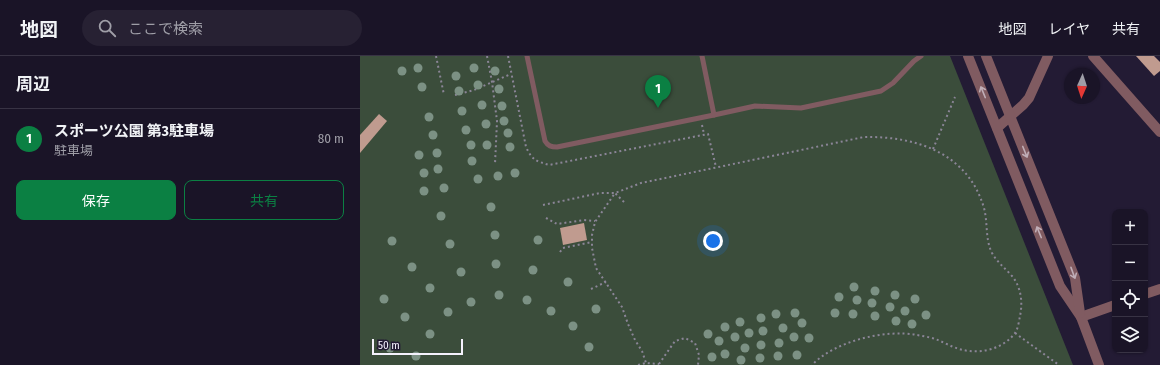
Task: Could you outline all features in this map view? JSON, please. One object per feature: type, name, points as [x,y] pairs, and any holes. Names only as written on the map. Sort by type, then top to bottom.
[{"type":"street","points":[[968,56],[1060,286],[1080,317],[1099,365]]},
{"type":"street","points":[[986,56],[1075,278],[1080,317]]},
{"type":"street","points":[[997,128],[1029,98],[1048,56]]},
{"type":"street","points":[[1093,56],[1160,132]]},
{"type":"street","points":[[1148,293],[1160,289]]},
{"type":"street","points":[[1080,317],[1112,306]]},
{"type":"lane","points":[[527,56],[545,141],[547,145],[552,147],[755,106],[801,108],[881,91],[893,84],[914,61],[921,56]]},
{"type":"lane","points":[[702,56],[714,115]]},
{"type":"path","points":[[436,56],[444,95]]},
{"type":"path","points":[[487,56],[497,121],[495,164]]},
{"type":"path","points":[[455,95],[474,90],[511,74]]},
{"type":"path","points":[[933,150],[955,97]]},
{"type":"path","points":[[708,134],[716,167]]},
{"type":"path","points":[[543,205],[600,193],[615,193],[641,183],[864,137],[905,139],[933,150],[955,163],[965,172],[980,198],[986,217],[990,250],[995,258],[1012,276],[1020,292],[1022,301],[1021,311],[1015,333],[1005,343],[992,349],[975,352],[961,350],[935,338],[915,334],[884,334],[869,337],[834,350],[822,356],[812,365]]},
{"type":"path","points":[[615,193],[624,202]]},
{"type":"path","points":[[615,193],[595,222],[592,235],[592,248],[596,268],[622,307],[646,363]]},
{"type":"path","points":[[546,218],[557,224],[584,220],[595,222]]},
{"type":"path","points":[[560,252],[563,248],[592,242]]},
{"type":"path","points":[[591,289],[606,282]]},
{"type":"path","points":[[1015,333],[1059,365]]},
{"type":"path","points":[[638,365],[646,363],[659,365],[675,341],[685,338],[695,343],[699,355],[698,365]]},
{"type":"green space","points":[[360,56],[950,56],[1073,365],[360,365]]},
{"type":"building","points":[[1136,56],[1154,56],[1160,62],[1160,71],[1154,76]]},
{"type":"building","points":[[379,114],[387,121],[360,153],[360,135]]},
{"type":"building","points":[[584,223],[587,240],[563,245],[560,228]]},
{"type":"place","name":"スポーツ公園 第3駐車場","points":[[658,108]]}]
